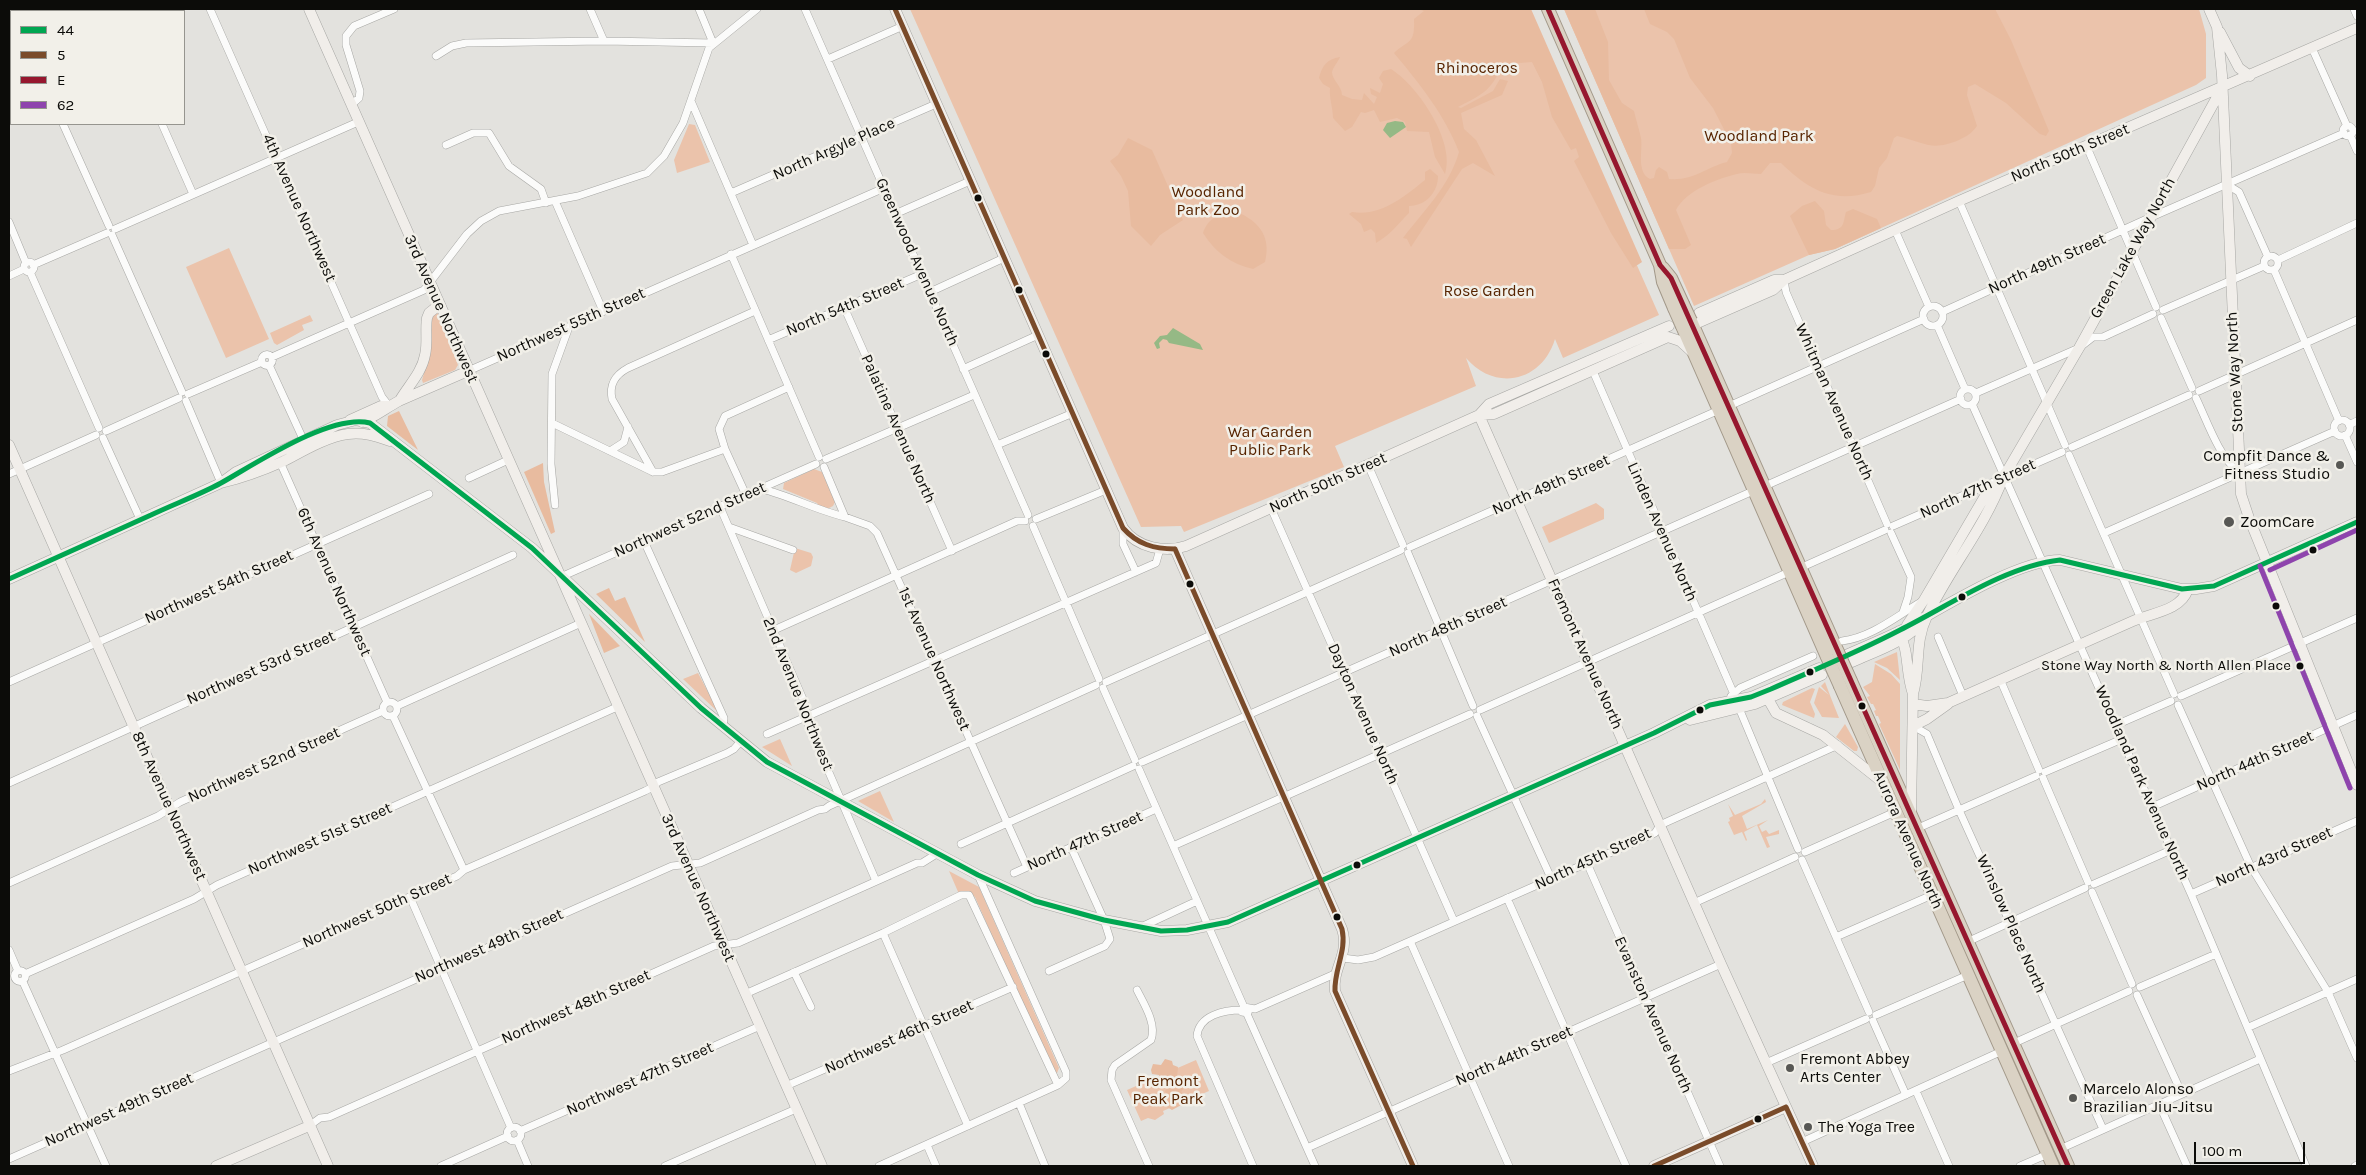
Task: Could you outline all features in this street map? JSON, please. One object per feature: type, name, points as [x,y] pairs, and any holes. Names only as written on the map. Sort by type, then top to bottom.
[{"type":"highway","name":"Aurora Avenue North","points":[[1548,9],[1660,265],[1663,282],[1691,321],[1724,408],[1794,570],[1818,638],[1840,651]]},
{"type":"highway","name":"Aurora Avenue North","points":[[1691,321],[1694,354],[1724,408]]},
{"type":"highway","name":"Aurora Avenue North","points":[[1794,570],[1840,651],[1845,684],[1881,781],[1968,975],[2068,1166]]},
{"type":"highway","points":[[1813,656],[1818,650],[1818,638]]},
{"type":"highway","name":"Aurora Avenue North","points":[[1845,684],[1914,824],[1967,942],[2053,1166]]},
{"type":"main road","name":"3rd Avenue Northwest","points":[[309,9],[822,1166]]},
{"type":"main road","points":[[895,9],[1123,528],[1138,542],[1160,549],[1175,549],[1344,935],[1343,958],[1334,985],[1337,997],[1413,1166]]},
{"type":"main road","points":[[2209,9],[2239,68],[2250,76]]},
{"type":"main road","points":[[2217,27],[2222,88]]},
{"type":"main road","name":"North 50th Street","points":[[1691,321],[1774,290],[1784,280],[1959,201],[2357,28]]},
{"type":"main road","name":"Stone Way North","points":[[2222,88],[2239,473],[2244,504],[2357,785]]},
{"type":"main road","name":"Green Lake Way North","points":[[1914,824],[1913,699],[1916,682],[1918,640],[1927,616],[1996,499],[2004,478],[2222,88]]},
{"type":"main road","points":[[399,401],[422,365],[426,354],[427,318],[429,313],[439,305]]},
{"type":"main road","name":"North 50th Street","points":[[1479,415],[1489,404],[1668,326]]},
{"type":"main road","name":"North 50th Street","points":[[1175,549],[1479,415],[1494,414],[1671,337],[1680,341],[1694,354]]},
{"type":"main road","name":"Northwest 55th Street","points":[[337,426],[381,406],[389,406],[468,371]]},
{"type":"main road","name":"Northwest 55th Street","points":[[324,442],[340,431],[385,412],[389,406]]},
{"type":"main road","name":"Fremont Avenue North","points":[[1479,415],[1518,500],[1720,964],[1813,1166]]},
{"type":"main road","points":[[221,483],[236,472],[303,439],[356,420],[370,423],[532,548],[723,727],[767,762],[842,800],[978,875],[1034,901],[1104,920],[1161,931],[1209,927],[1228,922],[1654,733],[1710,705],[1730,697],[1770,694]]},
{"type":"main road","points":[[9,579],[221,483],[240,478],[346,434],[355,433],[376,436],[393,442]]},
{"type":"main road","name":"8th Avenue Northwest","points":[[9,445],[328,1166]]},
{"type":"main road","name":"Green Lake Way North","points":[[1913,699],[1909,683],[1907,651],[1901,633],[1924,600],[1984,496],[2004,478]]},
{"type":"main road","points":[[1840,651],[1901,633],[1977,588],[2042,562],[2060,560],[2188,589],[2214,586],[2357,522]]},
{"type":"main road","points":[[532,548],[541,532]]},
{"type":"main road","points":[[1913,699],[1927,706],[1948,703],[2080,644],[2171,607],[2184,599],[2188,589]]},
{"type":"main road","points":[[575,609],[575,594],[578,590]]},
{"type":"main road","points":[[1654,733],[1704,715],[1739,708],[1820,672]]},
{"type":"main road","points":[[1770,694],[1776,713],[1815,730],[1838,745],[1881,781]]},
{"type":"main road","points":[[1913,726],[1944,708],[1948,703]]},
{"type":"main road","points":[[1654,1166],[1786,1106]]},
{"type":"main road","name":"Northwest 48th Street","points":[[216,1166],[309,1126]]},
{"type":"street","name":"4th Avenue Northwest","points":[[210,9],[382,397],[389,406]]},
{"type":"street","points":[[351,105],[361,94],[346,45],[346,36],[354,26],[394,9]]},
{"type":"street","points":[[590,9],[604,41]]},
{"type":"street","points":[[699,9],[713,43]]},
{"type":"street","points":[[303,439],[262,358],[266,354],[272,357],[424,290],[467,234],[481,221],[499,211],[516,206],[546,203],[578,196],[647,173],[664,156],[683,123],[705,53],[713,43],[757,9]]},
{"type":"street","name":"Greenwood Avenue North","points":[[805,9],[997,445],[1026,518]]},
{"type":"street","points":[[2354,9],[2357,16]]},
{"type":"street","points":[[828,59],[903,26]]},
{"type":"street","points":[[436,56],[452,46],[466,43],[604,41],[713,43]]},
{"type":"street","points":[[2312,48],[2350,130],[2357,151]]},
{"type":"street","points":[[691,101],[753,245]]},
{"type":"street","name":"North Argyle Place","points":[[731,193],[936,104]]},
{"type":"street","points":[[9,276],[358,122]]},
{"type":"street","points":[[63,125],[221,483]]},
{"type":"street","points":[[162,125],[193,194]]},
{"type":"street","name":"North 49th Street","points":[[1942,312],[2149,218],[2350,130]]},
{"type":"street","points":[[446,145],[473,133],[489,133],[509,166],[541,189],[546,203]]},
{"type":"street","points":[[2086,145],[2158,310],[2156,318],[2161,318],[2222,452],[2230,465],[2239,473]]},
{"type":"street","points":[[895,214],[970,181]]},
{"type":"street","points":[[2226,184],[2238,192],[2268,256]]},
{"type":"street","name":"Northwest 55th Street","points":[[468,371],[884,188]]},
{"type":"street","points":[[555,201],[603,311]]},
{"type":"street","points":[[1959,201],[2175,697],[2182,701],[2178,705],[2211,781],[2251,867],[2328,992],[2357,1058]]},
{"type":"street","points":[[9,222],[140,519]]},
{"type":"street","points":[[2278,260],[2357,224]]},
{"type":"street","points":[[1895,230],[1929,307]]},
{"type":"street","points":[[731,254],[844,517]]},
{"type":"street","points":[[2268,256],[2275,257],[2278,260]]},
{"type":"street","points":[[2268,256],[2264,260],[2264,266],[2268,270],[2274,270],[2278,266],[2278,260]]},
{"type":"street","name":"North 54th Street","points":[[930,292],[1004,258]]},
{"type":"street","points":[[1976,393],[2078,348],[2093,336],[2103,337],[2158,310],[2264,266]]},
{"type":"street","points":[[2274,270],[2339,421]]},
{"type":"street","name":"North 54th Street","points":[[768,340],[922,274]]},
{"type":"street","name":"Whitman Avenue North","points":[[1784,280],[1786,292],[1911,577],[1903,612]]},
{"type":"street","name":"Palatine Avenue North","points":[[844,307],[952,551]]},
{"type":"street","points":[[1929,307],[1938,307],[1942,312],[1943,318],[1937,325],[1930,325],[1924,320],[1924,313],[1929,307]]},
{"type":"street","points":[[653,472],[611,395],[611,387],[618,374],[755,311]]},
{"type":"street","name":"North 49th Street","points":[[971,742],[1308,591],[1924,320]]},
{"type":"street","name":"North 47th Street","points":[[1173,846],[2357,320]]},
{"type":"street","points":[[1937,325],[1965,389]]},
{"type":"street","points":[[555,505],[551,464],[552,374],[569,327]]},
{"type":"street","points":[[964,369],[1038,335]]},
{"type":"street","points":[[9,474],[184,396],[266,363]]},
{"type":"street","name":"Linden Avenue North","points":[[1593,371],[1698,613],[1730,697]]},
{"type":"street","points":[[746,495],[725,449],[719,429],[725,416],[789,387]]},
{"type":"street","points":[[1965,389],[1970,389],[1976,393]]},
{"type":"street","points":[[1965,389],[1961,393],[1961,399],[1964,403],[1972,404],[1976,393]]},
{"type":"street","name":"Northwest 52nd Street","points":[[561,574],[644,541],[974,395]]},
{"type":"street","name":"North 48th Street","points":[[1007,823],[1961,399]]},
{"type":"street","name":"Woodland Park Avenue North","points":[[1972,404],[2249,1027],[2260,1059],[2306,1166]]},
{"type":"street","points":[[997,445],[1073,413]]},
{"type":"street","points":[[2339,421],[2345,421],[2349,425],[2350,431],[2345,435],[2338,435],[2335,431],[2335,425],[2339,421]]},
{"type":"street","points":[[2349,425],[2357,421]]},
{"type":"street","points":[[552,423],[653,472],[672,470],[725,449]]},
{"type":"street","points":[[610,451],[624,442],[628,427]]},
{"type":"street","points":[[2104,533],[2335,431]]},
{"type":"street","points":[[2345,435],[2357,462]]},
{"type":"street","points":[[468,478],[508,460]]},
{"type":"street","name":"6th Avenue Northwest","points":[[280,462],[388,702]]},
{"type":"street","points":[[1368,465],[1475,712],[1551,878]]},
{"type":"street","name":"1st Avenue Northwest","points":[[761,489],[844,517],[874,530],[897,575],[1027,867]]},
{"type":"street","points":[[774,630],[1017,521],[1026,518],[1027,525],[1034,523],[1106,490]]},
{"type":"street","name":"Northwest 54th Street","points":[[9,682],[429,494]]},
{"type":"street","name":"2nd Avenue Northwest","points":[[720,507],[806,706],[805,718],[876,881]]},
{"type":"street","name":"Dayton Avenue North","points":[[1271,508],[1454,921]]},
{"type":"street","points":[[1034,523],[1101,684],[1315,1166]]},
{"type":"street","points":[[729,527],[793,550]]},
{"type":"street","points":[[1123,528],[1123,544],[1136,572]]},
{"type":"street","points":[[644,541],[724,718],[723,727]]},
{"type":"street","points":[[767,734],[1156,563],[1160,549]]},
{"type":"street","name":"Northwest 53rd Street","points":[[9,783],[513,555]]},
{"type":"street","points":[[1840,651],[1850,640],[1893,620],[1924,600]]},
{"type":"street","points":[[2116,725],[2175,697],[2357,618]]},
{"type":"street","points":[[397,706],[581,623]]},
{"type":"street","points":[[1938,637],[1963,696]]},
{"type":"street","points":[[1730,697],[1813,656]]},
{"type":"street","points":[[2000,679],[2090,887],[2131,988],[2132,995],[2137,995]]},
{"type":"street","points":[[388,702],[392,702],[397,706],[397,712],[393,716],[387,716],[383,711],[384,706],[388,702]]},
{"type":"street","name":"Northwest 51st Street","points":[[17,976],[194,899],[206,891],[428,790],[617,707]]},
{"type":"street","points":[[1739,708],[1768,777],[1801,851],[1805,856],[1802,860]]},
{"type":"street","name":"Northwest 52nd Street","points":[[9,883],[158,816],[189,798],[383,711]]},
{"type":"street","name":"North 44th Street","points":[[2152,807],[2357,715]]},
{"type":"street","points":[[393,716],[464,870]]},
{"type":"street","name":"Winslow Place North","points":[[1913,726],[1927,734],[1959,810],[2103,1129]]},
{"type":"street","points":[[1914,824],[1959,810],[2122,739]]},
{"type":"street","name":"Northwest 50th Street","points":[[9,1071],[457,876],[464,870],[653,787],[658,782],[727,753],[740,742]]},
{"type":"street","name":"Northwest 49th Street","points":[[9,1159],[672,866],[700,863],[818,810],[825,809],[971,742]]},
{"type":"street","name":"North 45th Street","points":[[1343,958],[1366,959],[1410,941],[1655,833],[1660,825],[1838,745]]},
{"type":"street","name":"North 47th Street","points":[[1014,873],[1156,809]]},
{"type":"street","points":[[1794,857],[1794,852],[1801,851],[1895,812]]},
{"type":"street","name":"North 43rd Street","points":[[2190,894],[2357,821]]},
{"type":"street","points":[[961,844],[1007,823]]},
{"type":"street","points":[[1049,971],[1108,944],[1109,932],[1071,847]]},
{"type":"street","points":[[1967,942],[2171,850]]},
{"type":"street","name":"Northwest 48th Street","points":[[309,1126],[323,1117],[329,1117],[714,946],[738,943],[917,863],[922,863],[938,853]]},
{"type":"street","points":[[1694,903],[1794,857]]},
{"type":"street","points":[[1794,857],[1802,860]]},
{"type":"street","points":[[1802,860],[1906,1095]]},
{"type":"street","name":"Evanston Avenue North","points":[[1587,863],[1720,1166]]},
{"type":"street","points":[[879,1166],[1058,1085],[1066,1078],[1066,1072],[978,875]]},
{"type":"street","points":[[745,994],[969,894],[1058,1085]]},
{"type":"street","points":[[1836,937],[1932,894]]},
{"type":"street","points":[[410,897],[511,1128]]},
{"type":"street","points":[[1507,898],[1626,1166]]},
{"type":"street","points":[[1140,928],[1197,901]]},
{"type":"street","points":[[883,933],[968,1126]]},
{"type":"street","points":[[1410,941],[1509,1166]]},
{"type":"street","points":[[9,950],[17,976],[26,979],[23,982],[106,1166]]},
{"type":"street","points":[[1802,1142],[1916,1091],[2136,984],[2140,987],[2216,954]]},
{"type":"street","name":"North 44th Street","points":[[1307,1148],[1720,964]]},
{"type":"street","points":[[794,972],[810,1007]]},
{"type":"street","points":[[1252,1166],[1199,1044],[1198,1028],[1206,1019],[1228,1010],[1255,1009],[1337,973]]},
{"type":"street","points":[[1766,1063],[1968,975]]},
{"type":"street","points":[[2249,1027],[2357,979]]},
{"type":"street","name":"Northwest 46th Street","points":[[786,1086],[1013,987]]},
{"type":"street","points":[[2137,995],[2140,992],[2140,987]]},
{"type":"street","points":[[1138,990],[1153,1025],[1151,1040],[1127,1056],[1112,1070],[1111,1080],[1149,1166]]},
{"type":"street","points":[[2137,995],[2182,1094]]},
{"type":"street","name":"Northwest 47th Street","points":[[520,1131],[760,1026]]},
{"type":"street","points":[[2060,1149],[2260,1059]]},
{"type":"street","points":[[1916,1091],[1949,1166]]},
{"type":"street","points":[[1019,1103],[1046,1166]]},
{"type":"street","points":[[2159,1104],[2187,1166]]},
{"type":"street","points":[[665,1166],[796,1109]]},
{"type":"street","points":[[511,1128],[516,1128],[520,1131],[520,1136],[517,1140]]},
{"type":"street","points":[[508,1136],[508,1131],[511,1128]]},
{"type":"street","points":[[508,1136],[511,1140],[517,1140]]},
{"type":"street","points":[[441,1166],[508,1136]]},
{"type":"street","points":[[517,1140],[528,1166]]},
{"type":"street","points":[[927,1145],[936,1166]]},
{"type":"street","points":[[2020,1166],[2048,1154]]},
{"type":"green space","name":"Woodland Park Zoo","points":[[910,9],[1516,9],[1588,155],[1659,315],[1563,358],[1555,339],[1549,354],[1540,365],[1529,373],[1516,377],[1503,378],[1490,375],[1478,369],[1466,358],[1476,386],[1335,446],[1344,467],[1184,532],[1181,526],[1141,527]]},
{"type":"green space","name":"Rhinoceros","points":[[1419,9],[1531,9],[1642,262],[1633,268],[1611,233],[1574,161],[1579,157],[1576,148],[1571,150],[1552,117],[1542,82],[1532,62],[1507,64],[1505,61],[1487,90],[1458,107],[1461,108],[1493,91],[1500,79],[1508,81],[1502,95],[1461,113],[1464,129],[1476,140],[1495,176],[1473,163],[1462,169],[1411,247],[1407,239],[1403,238],[1442,187],[1455,165],[1459,152],[1439,112],[1394,53],[1412,37],[1414,19],[1424,11]]},
{"type":"green space","name":"Woodland Park","points":[[1564,9],[2199,9],[2206,34],[2206,78],[2196,85],[1835,249],[1809,255],[1694,306]]},
{"type":"green space","points":[[1564,9],[1595,9],[1608,42],[1609,80],[1622,103],[1634,111],[1641,138],[1643,171],[1650,179],[1654,178],[1659,167],[1667,172],[1669,179],[1692,176],[1727,162],[1732,153],[1731,143],[1713,108],[1690,78],[1674,39],[1667,32],[1650,24],[1644,9],[1995,9],[2011,40],[2049,131],[2046,136],[2040,134],[2006,103],[1975,84],[1968,87],[1967,95],[1977,126],[1973,131],[1967,136],[1949,144],[1934,146],[1897,136],[1894,138],[1887,158],[1879,168],[1875,186],[1871,192],[1844,196],[1821,192],[1801,180],[1781,163],[1770,163],[1761,174],[1743,173],[1729,176],[1702,187],[1687,197],[1676,210],[1691,245],[1685,249],[1669,249]]},
{"type":"green space","points":[[1340,57],[1332,72],[1342,95],[1362,100],[1364,93],[1374,104],[1377,97],[1371,94],[1370,88],[1380,93],[1383,84],[1379,78],[1383,71],[1391,69],[1412,88],[1423,101],[1440,131],[1447,161],[1445,174],[1435,157],[1429,132],[1407,131],[1405,122],[1397,118],[1380,122],[1374,110],[1365,113],[1361,112],[1352,127],[1345,131],[1333,118],[1330,88],[1323,84],[1319,78],[1326,64],[1332,59]]},
{"type":"green space","points":[[689,124],[695,125],[710,162],[677,173],[674,160]]},
{"type":"green space","points":[[1128,138],[1152,150],[1183,220],[1160,235],[1151,246],[1131,226],[1128,191],[1121,176],[1110,161],[1118,155]]},
{"type":"green space","points":[[1430,169],[1438,176],[1433,193],[1421,204],[1409,206],[1409,213],[1390,233],[1376,243],[1375,233],[1371,229],[1364,232],[1361,224],[1349,214],[1352,212],[1372,212],[1400,199],[1425,180],[1425,172]]},
{"type":"green space","points":[[1815,201],[1824,211],[1826,225],[1831,230],[1839,229],[1844,222],[1846,212],[1853,209],[1877,219],[1881,228],[1835,249],[1809,255],[1790,216],[1802,206]]},
{"type":"green space","points":[[1232,210],[1249,218],[1264,236],[1267,252],[1265,262],[1253,269],[1238,264],[1224,256],[1203,233],[1211,220]]},
{"type":"green space","points":[[229,248],[269,339],[226,358],[186,267]]},
{"type":"green space","points":[[437,312],[458,365],[455,370],[423,383],[422,380],[430,353],[429,320]]},
{"type":"green space","points":[[310,315],[313,321],[302,325],[304,330],[277,345],[274,343],[270,333]]},
{"type":"green space","points":[[399,411],[418,450],[387,426],[388,416]]},
{"type":"green space","points":[[543,463],[544,482],[555,532],[551,534],[524,472]]},
{"type":"green space","points":[[814,469],[822,472],[835,502],[833,506],[825,510],[820,508],[817,503],[783,489],[784,483]]},
{"type":"green space","points":[[1596,503],[1604,509],[1604,519],[1549,543],[1542,527]]},
{"type":"green space","points":[[795,548],[811,553],[813,557],[811,566],[796,573],[790,570]]},
{"type":"green space","points":[[609,588],[615,601],[625,597],[645,642],[596,594]]},
{"type":"green space","points":[[589,614],[620,646],[604,653]]},
{"type":"green space","points":[[1897,652],[1900,680],[1887,668],[1874,662]]},
{"type":"green space","points":[[1875,664],[1891,674],[1900,684],[1900,770],[1879,724],[1881,723],[1874,711],[1876,710],[1867,697],[1870,696],[1863,687],[1872,682]]},
{"type":"green space","points":[[698,673],[719,713],[683,679]]},
{"type":"green space","points":[[1825,682],[1839,718],[1822,717],[1814,703],[1819,687],[1829,695],[1821,686]]},
{"type":"green space","points":[[1812,688],[1815,689],[1810,702],[1815,714],[1814,718],[1782,705],[1783,702]]},
{"type":"green space","points":[[1845,724],[1858,747],[1857,751],[1854,751],[1836,737]]},
{"type":"green space","points":[[780,739],[792,766],[762,747]]},
{"type":"green space","points":[[880,791],[894,822],[858,801]]},
{"type":"green space","points":[[1765,799],[1766,802],[1742,816],[1747,829],[1768,820],[1759,826],[1762,832],[1766,830],[1769,834],[1779,830],[1779,834],[1766,837],[1770,847],[1767,848],[1757,825],[1744,832],[1746,841],[1742,832],[1734,835],[1728,822],[1730,821],[1729,818],[1733,816],[1728,804],[1735,815],[1761,804]]},
{"type":"green space","points":[[949,871],[979,887],[1059,1068],[1057,1073],[1052,1072],[975,897],[966,891],[959,894]]},
{"type":"green space","points":[[1165,1059],[1172,1061],[1173,1065],[1178,1067],[1177,1077],[1184,1081],[1181,1086],[1184,1088],[1181,1092],[1187,1097],[1187,1102],[1172,1110],[1167,1107],[1168,1097],[1165,1091],[1170,1085],[1161,1082],[1159,1075],[1152,1074],[1151,1070],[1153,1064],[1161,1065]]},
{"type":"green space","name":"Fremont Peak Park","points":[[1196,1060],[1209,1091],[1163,1111],[1164,1114],[1155,1120],[1148,1118],[1141,1121],[1127,1090]]},
{"type":"shaded area","points":[[1403,122],[1406,127],[1390,138],[1383,130],[1387,123]]},
{"type":"shaded area","points":[[1173,328],[1200,344],[1203,350],[1169,343],[1163,339],[1159,343],[1160,348],[1157,349],[1154,343],[1160,336],[1167,335]]},
{"type":"transit line","name":"5","points":[[895,9],[1123,528],[1140,542],[1160,548],[1175,549]]},
{"type":"transit line","name":"E","points":[[1548,9],[1660,265],[1671,278],[2068,1166]]},
{"type":"transit line","name":"44","points":[[9,579],[204,492],[294,442],[335,425],[354,422],[370,423],[532,548],[701,708],[767,762],[978,875],[1035,901],[1104,920],[1161,931],[1187,930],[1228,922],[1654,733],[1710,705],[1751,697],[1836,661],[1900,630],[1998,578],[2019,570],[2060,560],[2182,589],[2214,586],[2357,522]]},
{"type":"transit line","name":"62","points":[[2270,570],[2357,530]]},
{"type":"transit line","name":"5","points":[[1175,549],[1342,929],[1343,945],[1336,975],[1335,991],[1413,1166]]},
{"type":"transit line","name":"62","points":[[2260,566],[2350,788]]},
{"type":"transit line","name":"5","points":[[1786,1107],[1813,1166]]},
{"type":"transit line","name":"5","points":[[1654,1166],[1786,1107]]},
{"type":"place","name":"Compfit Dance & Fitness Studio","points":[[2340,465]]},
{"type":"place","name":"ZoomCare","points":[[2229,522]]},
{"type":"place","name":"Stone Way North & North Allen Place","points":[[2300,666]]},
{"type":"place","name":"Fremont Abbey Arts Center","points":[[1790,1068]]},
{"type":"place","name":"Marcelo Alonso Brazilian Jiu-Jitsu","points":[[2073,1098]]},
{"type":"place","name":"The Yoga Tree","points":[[1808,1127]]},
{"type":"park label","name":"Rose Garden","points":[[1489,291]]},
{"type":"park label","name":"War Garden Public Park","points":[[1270,441]]}]
